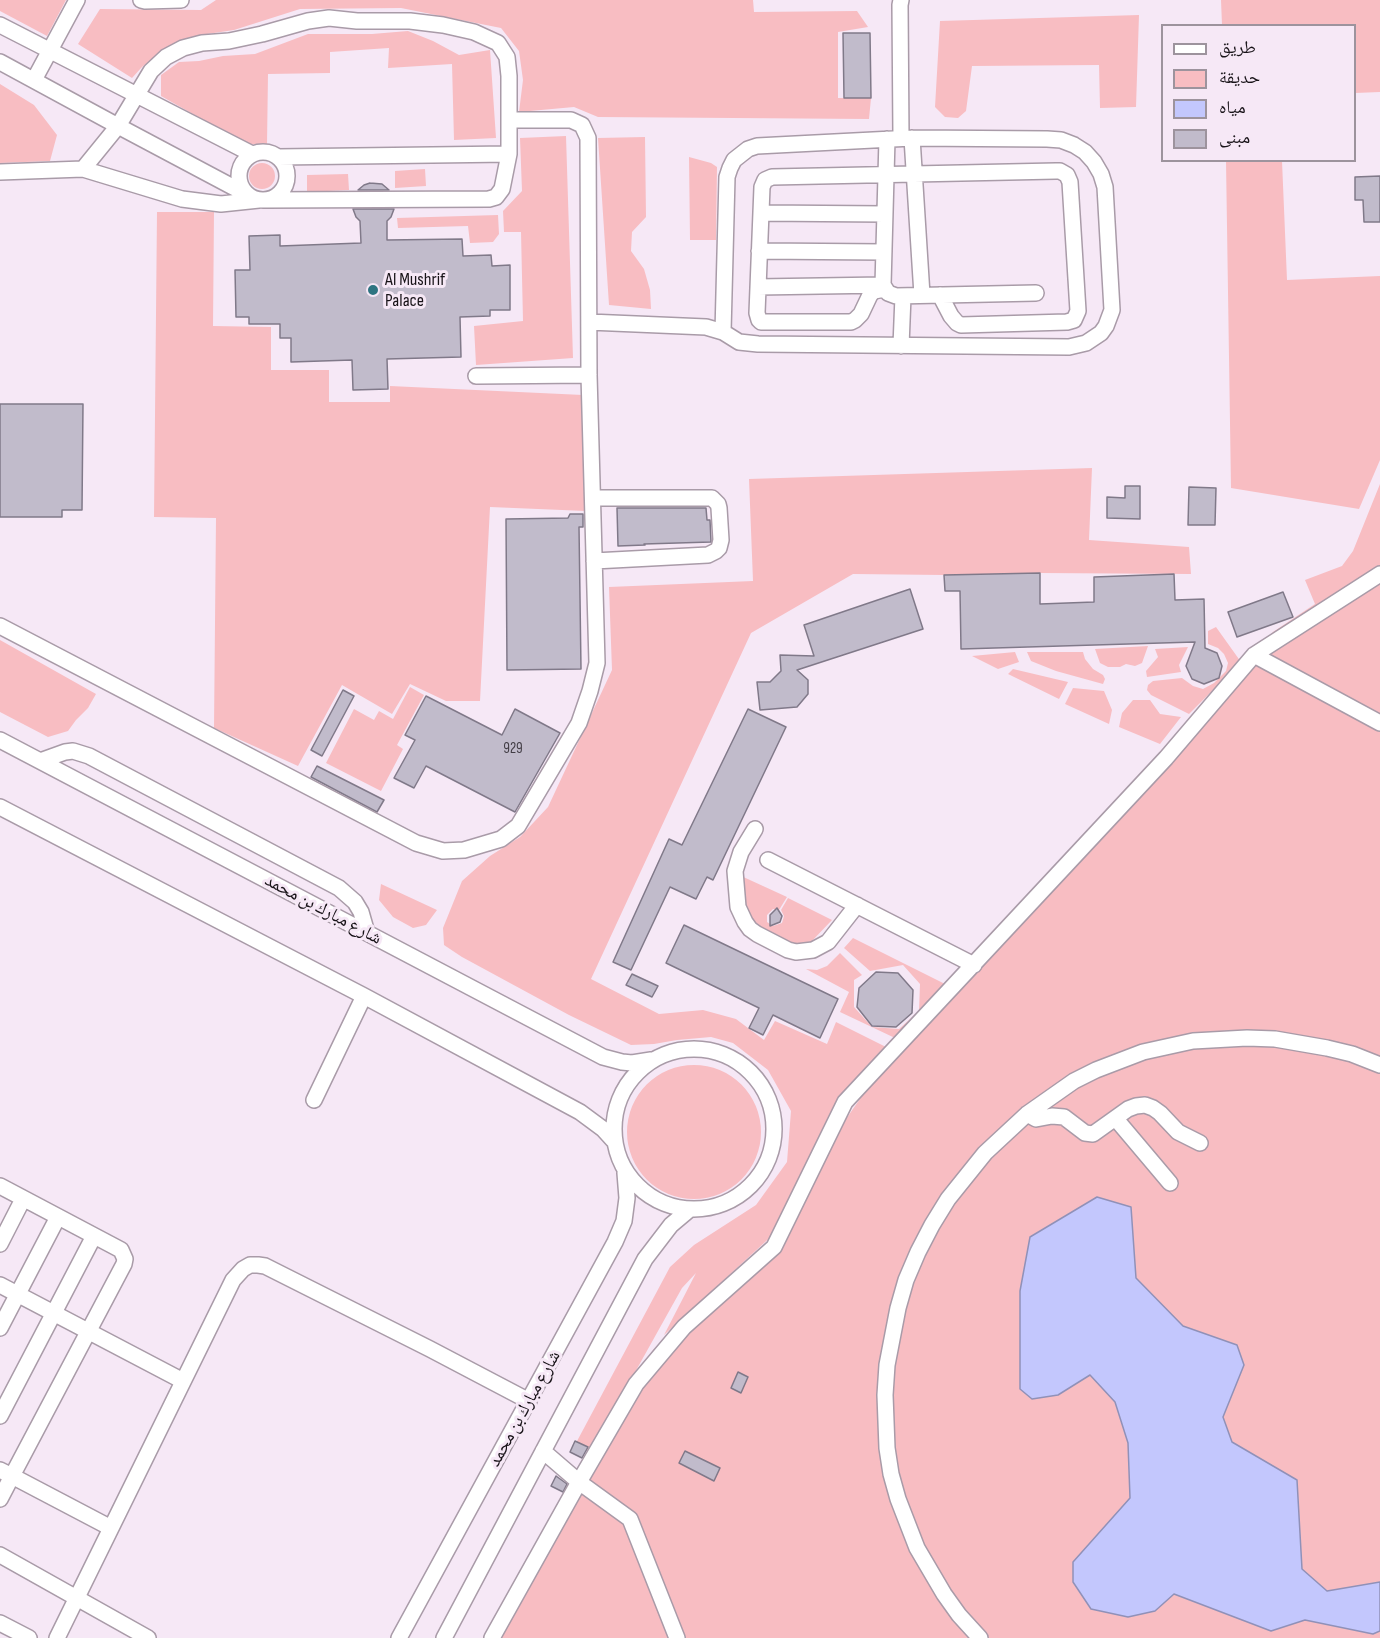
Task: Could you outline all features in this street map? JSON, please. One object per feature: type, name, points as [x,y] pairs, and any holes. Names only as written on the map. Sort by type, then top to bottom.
[{"type":"street","points":[[34,80],[76,0]]},
{"type":"street","points":[[142,0],[181,0]]},
{"type":"street","points":[[884,287],[886,174],[900,138],[900,2]]},
{"type":"street","points":[[0,62],[118,126],[257,198],[489,200],[496,197],[502,189],[509,153],[507,57],[498,43],[474,33],[443,25],[410,21],[357,21],[329,18],[229,41],[202,43],[183,48],[166,57],[151,71],[118,126],[83,168]]},
{"type":"street","points":[[0,25],[252,154]]},
{"type":"street","points":[[0,626],[416,843],[443,850],[464,850],[501,839],[518,826],[579,723],[597,663],[589,375],[588,138],[582,125],[571,120],[510,120]]},
{"type":"street","points":[[900,138],[914,173],[922,295]]},
{"type":"street","points":[[589,322],[706,327],[723,332],[739,342],[749,344],[1078,346],[1086,344],[1101,333],[1112,310],[1105,187],[1101,174],[1094,162],[1074,145],[1061,140],[1047,139],[900,138],[757,146],[748,149],[734,160],[728,177],[723,332]]},
{"type":"street","points":[[257,198],[239,183],[238,176],[242,163],[252,154],[266,152],[278,157],[509,153]]},
{"type":"street","points":[[0,171],[83,168],[182,199],[221,204],[257,198],[274,198],[285,186],[287,179],[283,163],[278,157]]},
{"type":"street","points":[[884,287],[870,295],[861,314],[851,322],[765,324],[761,322],[757,317],[762,183],[768,178],[914,173],[1060,171],[1067,175],[1070,182],[1078,311],[1074,320],[961,325],[951,316],[940,295]]},
{"type":"street","points":[[761,213],[885,214]]},
{"type":"street","points":[[759,251],[884,252]]},
{"type":"street","points":[[758,287],[884,287],[892,295],[903,296],[1036,293]]},
{"type":"street","points":[[901,346],[903,296]]},
{"type":"street","points":[[477,376],[589,375]]},
{"type":"street","points":[[593,498],[712,498],[718,504],[721,540],[716,551],[708,555],[594,561]]},
{"type":"street","points":[[492,1638],[636,1384],[684,1327],[774,1247],[845,1102],[1166,758],[1254,655],[1380,574]]},
{"type":"street","points":[[1254,655],[1380,723]]},
{"type":"street","name":"شارع مبارك بن محمد","points":[[0,740],[603,1057],[632,1063],[651,1060]]},
{"type":"street","points":[[40,761],[73,751],[89,756],[120,772],[339,888],[348,894],[361,912],[367,933]]},
{"type":"street","points":[[0,807],[364,996],[580,1112],[613,1140]]},
{"type":"street","points":[[754,829],[741,852],[735,871],[738,907],[750,929],[788,950],[796,952],[813,950],[828,942],[856,905]]},
{"type":"street","points":[[768,860],[974,965]]},
{"type":"street","points":[[314,1100],[364,996]]},
{"type":"street","points":[[980,1638],[959,1615],[929,1571],[906,1524],[891,1474],[887,1448],[885,1395],[887,1365],[906,1280],[932,1225],[966,1175],[998,1139],[1027,1114],[1074,1081],[1143,1052],[1193,1041],[1238,1038],[1275,1039],[1352,1054],[1380,1065]]},
{"type":"street","points":[[704,1048],[730,1056],[752,1072],[768,1095],[775,1121],[773,1149],[761,1174],[742,1194],[718,1206],[690,1209],[665,1204],[643,1192],[625,1173],[613,1140],[614,1117],[620,1095],[633,1075],[651,1060],[676,1050],[704,1048]]},
{"type":"street","points":[[1027,1114],[1036,1119],[1064,1117],[1089,1134],[1097,1132],[1128,1109],[1145,1106],[1160,1113],[1178,1132],[1200,1143]]},
{"type":"street","points":[[1116,1119],[1170,1183]]},
{"type":"street","name":"شارع مبارك بن محمد","points":[[399,1638],[615,1242],[624,1221],[627,1198],[625,1173]]},
{"type":"street","points":[[0,1186],[121,1250],[125,1258],[124,1264],[88,1331],[6,1473],[0,1499]]},
{"type":"street","points":[[0,1244],[23,1198]]},
{"type":"street","name":"شارع مبارك بن محمد","points":[[444,1638],[645,1259],[671,1225],[690,1209]]},
{"type":"street","points":[[0,1328],[58,1217]]},
{"type":"street","points":[[0,1416],[94,1236]]},
{"type":"street","points":[[57,1638],[237,1274],[243,1269],[250,1266],[265,1266],[529,1401]]},
{"type":"street","points":[[0,1285],[183,1382]]},
{"type":"street","points":[[543,1451],[579,1482],[630,1519],[677,1638]]},
{"type":"street","points":[[6,1473],[111,1528]]},
{"type":"street","points":[[0,1555],[148,1638]]},
{"type":"street","points":[[0,1623],[29,1638]]},
{"type":"green space","points":[[0,0],[66,0],[47,36],[0,11]]},
{"type":"green space","points":[[216,0],[753,0],[754,12],[857,11],[868,27],[838,32],[838,98],[871,98],[869,119],[598,117],[574,107],[519,112],[523,80],[519,51],[501,28],[401,8],[300,9],[234,30],[207,34],[167,47],[132,78],[78,44],[100,9],[201,10]]},
{"type":"green space","points":[[1221,0],[1380,0],[1380,92],[1356,93],[1356,24],[1222,24]]},
{"type":"green space","points":[[1139,15],[1136,107],[1100,108],[1099,65],[972,66],[966,111],[958,118],[945,117],[935,107],[940,21]]},
{"type":"green space","points":[[408,31],[459,55],[490,50],[496,138],[454,140],[452,64],[388,68],[389,48],[330,52],[330,73],[268,74],[267,144],[246,144],[161,96],[161,75],[179,62],[255,54],[308,34],[372,34]]},
{"type":"green space","points":[[0,84],[34,105],[57,135],[50,161],[0,163]]},
{"type":"green space","points":[[566,136],[573,358],[476,365],[474,326],[523,321],[521,232],[504,232],[503,211],[522,191],[520,138]]},
{"type":"green space","points":[[645,137],[646,217],[632,232],[631,251],[644,269],[650,290],[651,309],[609,305],[598,138]]},
{"type":"green space","points":[[689,157],[717,167],[716,240],[690,240]]},
{"type":"green space","points":[[1226,162],[1282,162],[1287,280],[1380,276],[1380,460],[1359,509],[1231,488]]},
{"type":"green space","points":[[262,163],[271,167],[275,176],[271,185],[262,189],[253,185],[249,176],[253,167]]},
{"type":"green space","points":[[425,169],[426,186],[395,188],[395,171]]},
{"type":"green space","points":[[348,174],[349,190],[307,192],[307,175]]},
{"type":"green space","points":[[157,212],[214,212],[213,326],[271,327],[271,370],[329,370],[329,402],[390,402],[390,386],[583,395],[586,511],[490,507],[480,701],[446,701],[410,684],[392,714],[342,685],[298,766],[214,728],[216,518],[154,517]]},
{"type":"green space","points":[[498,215],[499,234],[493,242],[470,243],[468,226],[398,228],[397,218]]},
{"type":"green space","points":[[1092,468],[1089,540],[1189,547],[1191,574],[853,574],[751,633],[591,979],[659,1014],[703,1010],[736,1019],[764,1040],[775,1021],[827,1044],[836,1022],[886,1047],[844,1093],[776,1232],[664,1335],[696,1273],[682,1288],[590,1453],[576,1443],[670,1267],[694,1245],[756,1205],[787,1162],[791,1111],[768,1070],[733,1043],[711,1037],[631,1045],[569,1015],[444,945],[443,928],[462,881],[490,856],[520,837],[548,807],[612,670],[609,587],[753,581],[749,479]]},
{"type":"green space","points":[[1380,484],[1380,1638],[494,1638],[653,1350],[782,1230],[816,1162],[869,1086],[1172,759],[1273,632],[1315,604],[1305,580],[1342,566],[1353,551]]},
{"type":"green space","points":[[1216,627],[1241,662],[1189,714],[1151,695],[1147,690],[1148,685],[1153,681],[1182,678],[1193,686],[1203,689],[1214,683],[1226,671],[1228,663],[1224,654],[1218,648],[1208,644],[1208,631]]},
{"type":"green space","points":[[0,640],[96,694],[88,708],[68,731],[48,737],[0,712]]},
{"type":"green space","points":[[1148,646],[1142,663],[1135,666],[1126,664],[1120,667],[1108,667],[1100,663],[1095,649]]},
{"type":"green space","points":[[1188,647],[1179,665],[1181,672],[1147,677],[1146,671],[1158,657],[1155,649]]},
{"type":"green space","points":[[1015,652],[1019,662],[998,669],[972,656]]},
{"type":"green space","points":[[1027,652],[1083,652],[1085,659],[1093,669],[1105,679],[1103,684],[1056,671],[1031,661]]},
{"type":"green space","points":[[1013,669],[1068,682],[1059,699],[1008,674]]},
{"type":"green space","points":[[410,687],[424,695],[397,745],[403,749],[381,791],[326,763],[354,709],[374,720],[379,711],[393,719]]},
{"type":"green space","points":[[1073,688],[1104,691],[1112,710],[1109,724],[1065,704]]},
{"type":"green space","points":[[1133,700],[1150,700],[1160,714],[1181,717],[1160,744],[1119,727],[1122,713]]},
{"type":"green space","points":[[739,875],[787,897],[779,910],[773,909],[767,915],[767,922],[773,926],[782,923],[784,916],[781,910],[788,898],[832,920],[811,942],[799,945],[789,943],[751,923],[744,911]]},
{"type":"green space","points":[[381,884],[437,910],[426,925],[413,928],[393,917],[379,900]]},
{"type":"green space","points":[[853,938],[947,985],[895,1038],[840,1012],[849,992],[806,969],[817,970],[827,966],[840,953],[862,975],[854,980],[854,1007],[872,1027],[899,1029],[919,1011],[920,984],[903,965],[870,971],[844,948]]},
{"type":"green space","points":[[694,1065],[720,1070],[741,1085],[756,1106],[761,1132],[756,1158],[741,1179],[720,1194],[694,1199],[668,1194],[647,1179],[632,1158],[627,1132],[632,1106],[647,1085],[668,1070]]},
{"type":"water","points":[[1097,1197],[1131,1207],[1136,1278],[1183,1326],[1237,1345],[1244,1365],[1223,1417],[1232,1442],[1297,1480],[1302,1569],[1327,1591],[1380,1582],[1380,1631],[1373,1634],[1305,1620],[1271,1631],[1174,1594],[1155,1611],[1128,1617],[1091,1609],[1073,1582],[1073,1562],[1130,1498],[1128,1443],[1115,1402],[1090,1375],[1058,1395],[1032,1399],[1020,1389],[1020,1291],[1030,1237]]},
{"type":"building","points":[[843,33],[870,33],[871,98],[844,98]]},
{"type":"building","points":[[1380,176],[1380,222],[1364,222],[1363,200],[1355,200],[1355,177]]},
{"type":"building","points":[[370,183],[382,184],[389,190],[358,190]]},
{"type":"building","name":"Al Mushrif Palace","points":[[353,209],[394,209],[387,221],[387,240],[462,239],[463,256],[491,255],[492,266],[510,265],[510,310],[490,310],[490,316],[460,317],[461,357],[387,359],[388,389],[353,390],[352,360],[291,362],[291,338],[280,338],[280,324],[249,324],[249,317],[236,317],[235,270],[250,270],[249,236],[280,235],[280,246],[361,243],[360,221]]},
{"type":"building","points":[[0,404],[83,404],[82,510],[62,510],[62,517],[0,517]]},
{"type":"building","points":[[1125,486],[1140,486],[1140,519],[1107,518],[1107,497],[1125,498]]},
{"type":"building","points":[[1189,487],[1216,488],[1215,525],[1188,525]]},
{"type":"building","points":[[617,508],[706,508],[707,520],[710,520],[711,542],[618,546]]},
{"type":"building","points":[[570,514],[583,514],[583,527],[579,527],[581,669],[507,670],[506,519],[568,518]]},
{"type":"building","points":[[1040,573],[1040,604],[1094,602],[1094,577],[1174,574],[1175,600],[1204,599],[1205,648],[1217,653],[1222,666],[1219,678],[1204,684],[1192,679],[1186,666],[1195,642],[961,649],[960,591],[945,591],[944,575]]},
{"type":"building","points":[[910,589],[923,629],[797,670],[808,680],[808,694],[797,707],[760,710],[757,682],[770,682],[781,671],[780,655],[814,656],[804,625]]},
{"type":"building","points":[[1283,592],[1293,617],[1237,637],[1228,612]]},
{"type":"building","points":[[343,690],[354,696],[322,756],[311,750]]},
{"type":"building","points":[[426,696],[502,735],[515,709],[560,733],[515,812],[426,766],[414,788],[394,778],[415,740],[405,735]]},
{"type":"building","points":[[748,709],[786,727],[713,880],[707,877],[696,899],[670,887],[631,970],[613,962],[669,839],[682,845]]},
{"type":"building","points":[[317,766],[384,800],[377,812],[311,777]]},
{"type":"building","points":[[777,908],[782,916],[780,922],[770,926],[770,915]]},
{"type":"building","points":[[684,925],[838,999],[820,1038],[773,1015],[763,1035],[749,1028],[759,1008],[666,963]]},
{"type":"building","points":[[876,972],[898,973],[913,990],[912,1013],[896,1027],[872,1026],[857,1007],[859,988]]},
{"type":"building","points":[[632,974],[658,986],[652,997],[626,985]]},
{"type":"building","points":[[738,1372],[748,1377],[741,1393],[731,1388]]},
{"type":"building","points":[[575,1441],[588,1447],[582,1458],[570,1452]]},
{"type":"building","points":[[685,1451],[720,1468],[714,1481],[679,1463]]},
{"type":"building","points":[[556,1476],[567,1484],[563,1492],[551,1486]]},
{"type":"place","name":"Al Mushrif Palace","points":[[373,290]]}]
